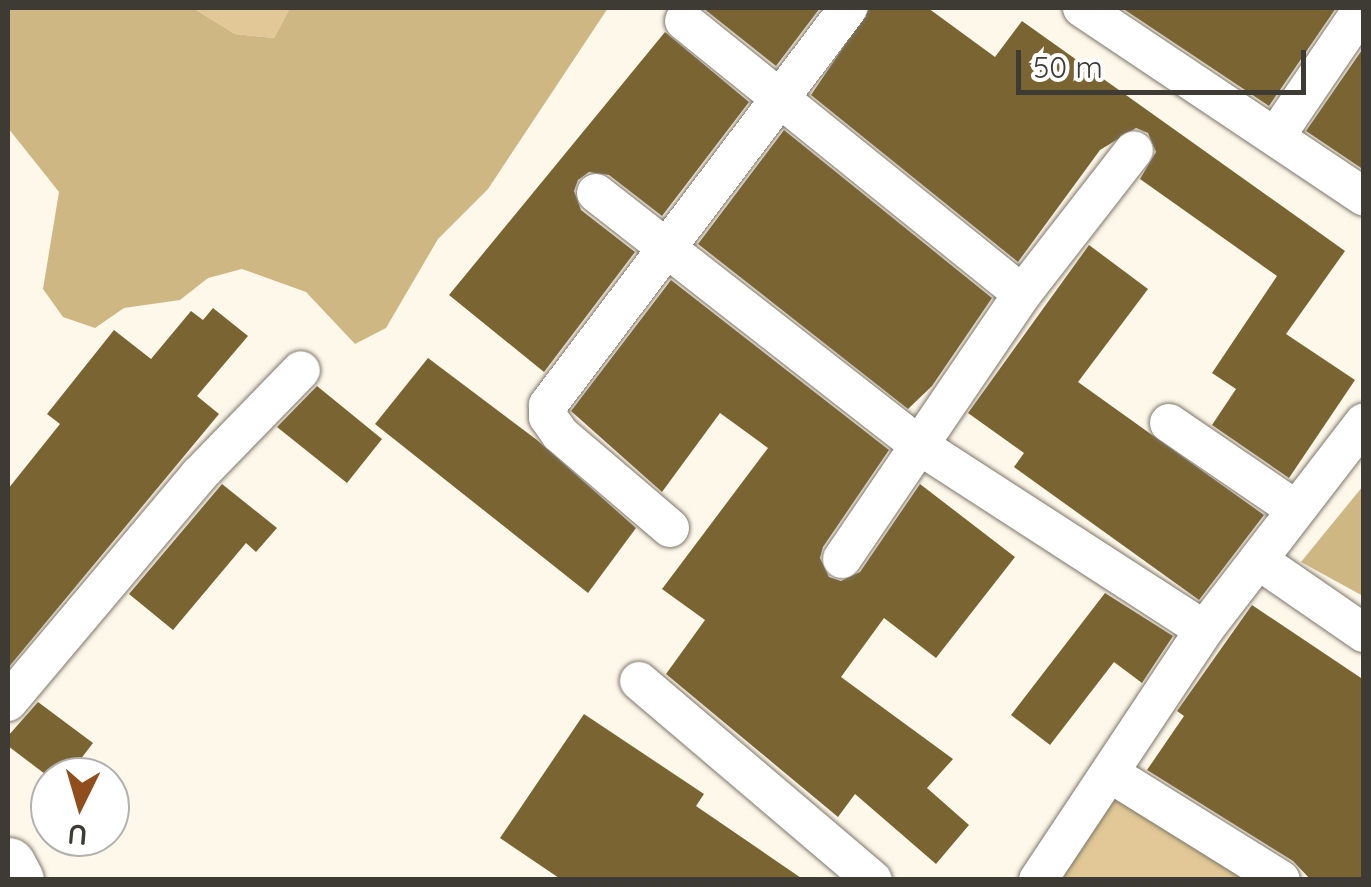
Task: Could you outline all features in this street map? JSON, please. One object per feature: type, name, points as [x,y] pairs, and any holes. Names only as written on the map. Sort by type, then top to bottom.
[{"type":"street","points":[[670,528],[548,417],[554,392],[667,250],[848,8]]},
{"type":"street","points":[[1276,136],[1363,8]]},
{"type":"street","points":[[1104,13],[1364,197]]},
{"type":"street","points":[[684,21],[778,101],[1022,294]]},
{"type":"street","points":[[842,559],[1022,294],[1134,150]]},
{"type":"street","points":[[596,192],[917,444],[1204,630]]},
{"type":"street","points":[[8,702],[198,475],[302,370]]},
{"type":"street","points":[[1038,880],[1204,630],[1364,422]]},
{"type":"street","points":[[1169,423],[1295,509]]},
{"type":"street","points":[[1258,560],[1364,633]]},
{"type":"street","points":[[640,681],[873,880]]},
{"type":"street","points":[[1111,774],[1281,880]]},
{"type":"street","points":[[8,865],[16,880]]},
{"type":"shaded area","points":[[8,8],[193,8],[235,34],[274,38],[290,8],[608,8],[488,189],[438,239],[386,328],[355,344],[306,292],[242,269],[208,278],[180,300],[124,308],[95,328],[63,317],[43,289],[59,192],[8,128]]},
{"type":"shaded area","points":[[193,8],[290,8],[274,38],[235,34]]},
{"type":"shaded area","points":[[1363,486],[1363,596],[1301,562]]},
{"type":"shaded area","points":[[1114,784],[1254,880],[1048,880]]},
{"type":"building","points":[[703,8],[820,8],[776,66]]},
{"type":"building","points":[[870,8],[928,8],[995,57],[1022,21],[1345,251],[1286,334],[1355,380],[1289,478],[1212,425],[1236,389],[1212,373],[1277,276],[1140,179],[1156,152],[1148,133],[1136,128],[1100,150],[1018,262],[811,95]]},
{"type":"building","points":[[1122,8],[1336,8],[1269,106]]},
{"type":"building","points":[[665,32],[749,102],[662,216],[609,175],[589,172],[578,180],[574,191],[581,210],[635,252],[544,372],[449,295]]},
{"type":"building","points":[[1364,47],[1364,170],[1306,131]]},
{"type":"building","points":[[784,130],[992,298],[932,386],[908,409],[698,244]]},
{"type":"building","points":[[1089,245],[1148,289],[1078,382],[1264,515],[1199,600],[1014,467],[1024,453],[968,413]]},
{"type":"building","points":[[671,280],[889,450],[823,547],[820,558],[829,577],[841,581],[860,572],[920,484],[1015,557],[936,658],[884,618],[841,677],[953,759],[927,788],[969,825],[936,864],[855,794],[838,817],[666,674],[705,620],[662,589],[768,448],[720,413],[662,492],[571,411]]},
{"type":"building","points":[[213,308],[248,336],[197,396],[219,414],[8,668],[8,489],[60,424],[47,414],[114,330],[151,359],[191,311],[203,320]]},
{"type":"building","points":[[428,358],[537,440],[636,528],[588,593],[375,424]]},
{"type":"building","points":[[317,386],[382,439],[347,483],[277,427]]},
{"type":"building","points":[[222,484],[277,528],[256,552],[246,543],[173,630],[129,594]]},
{"type":"building","points":[[1105,593],[1173,636],[1142,683],[1114,662],[1050,745],[1011,715]]},
{"type":"building","points":[[1252,605],[1364,680],[1364,880],[1311,880],[1293,861],[1147,770],[1184,716],[1177,711]]},
{"type":"building","points":[[38,702],[93,743],[82,757],[30,757],[30,763],[8,746],[8,736]]},
{"type":"building","points":[[584,714],[704,794],[696,806],[804,880],[562,880],[500,838]]}]
